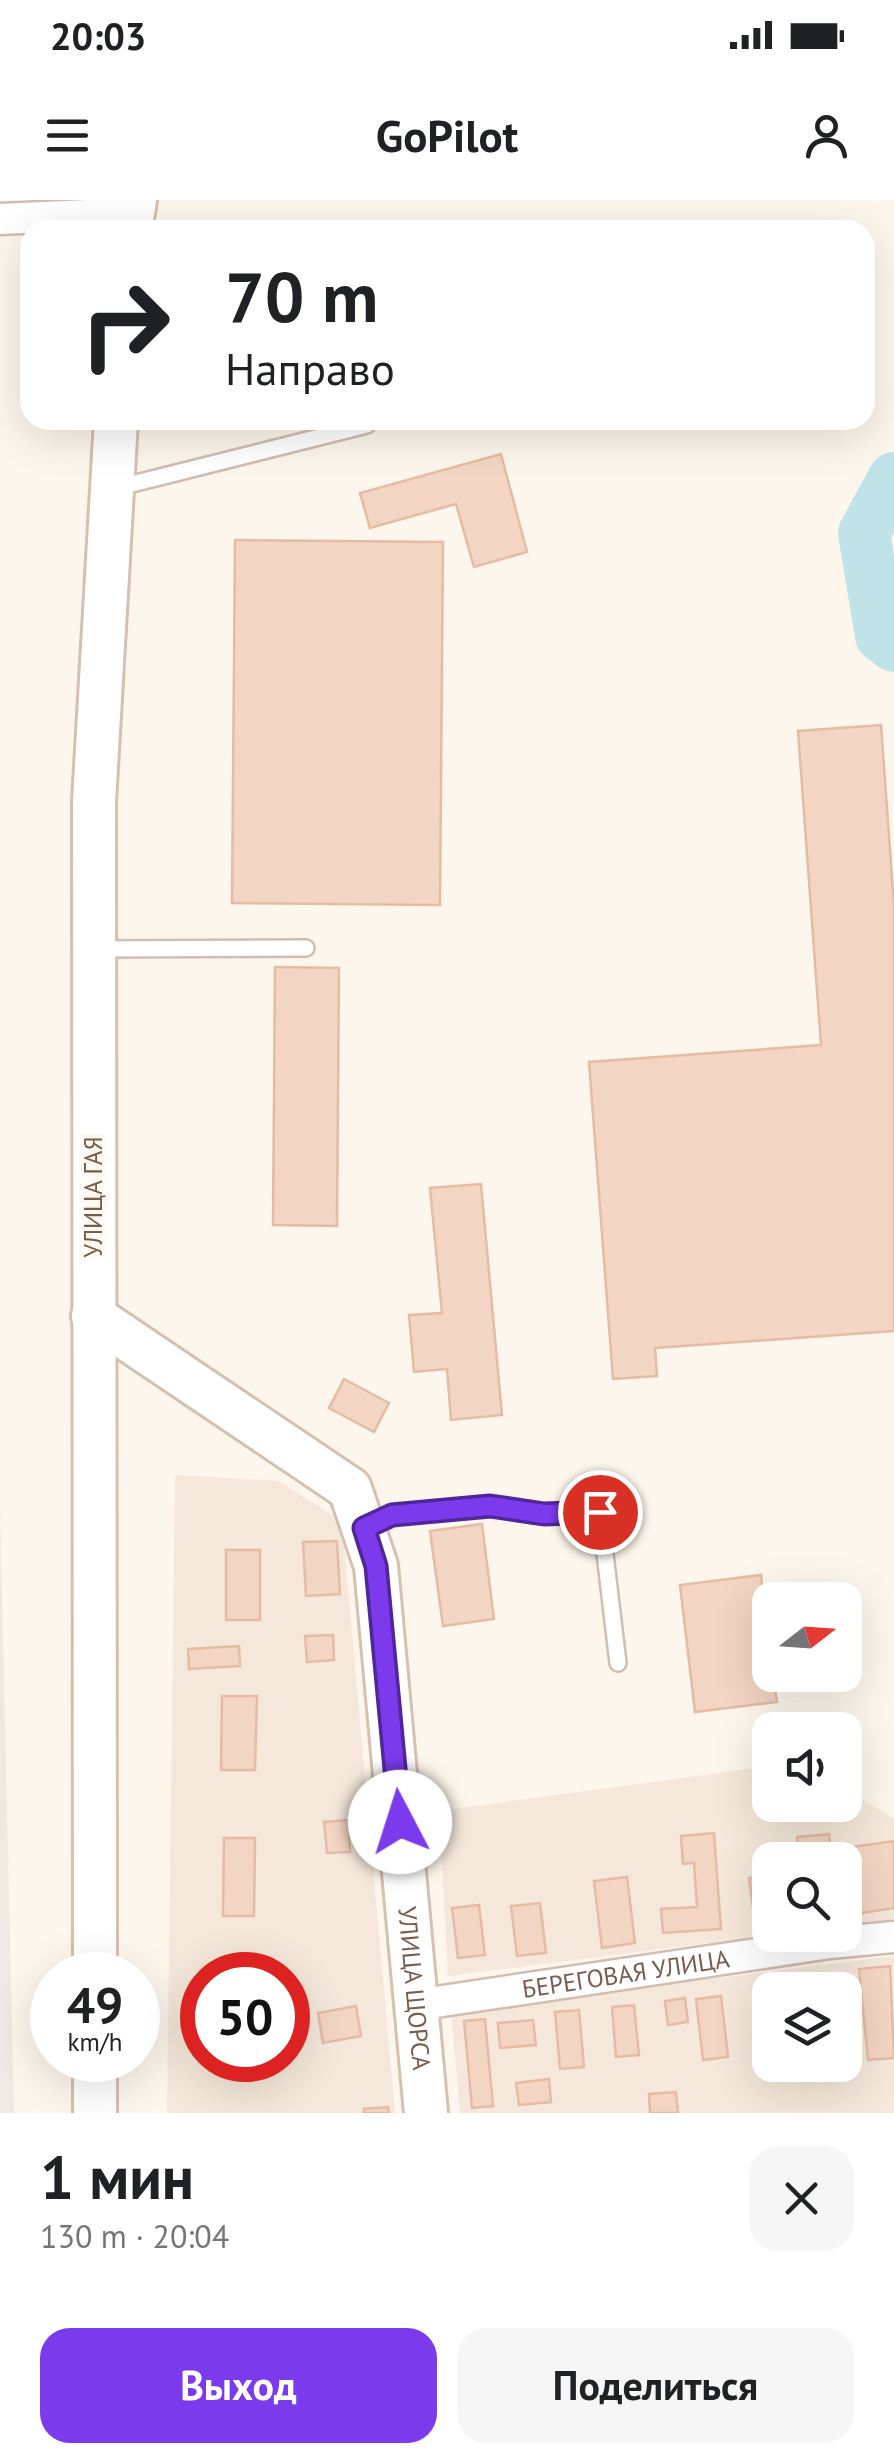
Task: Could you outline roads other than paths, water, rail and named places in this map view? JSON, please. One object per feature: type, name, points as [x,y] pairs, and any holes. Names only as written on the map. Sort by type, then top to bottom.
[{"type":"main road","name":"УЛИЦА ГАЯ","points":[[95,1952],[94,802],[115,430]]},
{"type":"main road","points":[[93,1316],[350,1489],[370,1547]]},
{"type":"main road","name":"УЛИЦА ЩОРСА","points":[[370,1547],[426,2113]]},
{"type":"main road","points":[[95,2082],[95,2113]]},
{"type":"street","points":[[0,219],[132,214]]},
{"type":"street","name":"БЕРЕГОВАЯ УЛИЦА","points":[[416,2005],[830,1942],[894,1937]]},
{"type":"lane","points":[[112,489],[347,430]]},
{"type":"lane","points":[[93,950],[306,948]]},
{"type":"lane","points":[[370,1547],[392,1515],[490,1506],[544,1514],[600,1512],[618,1663]]},
{"type":"waterway","points":[[894,478],[864,533],[881,636],[894,646]]}]
